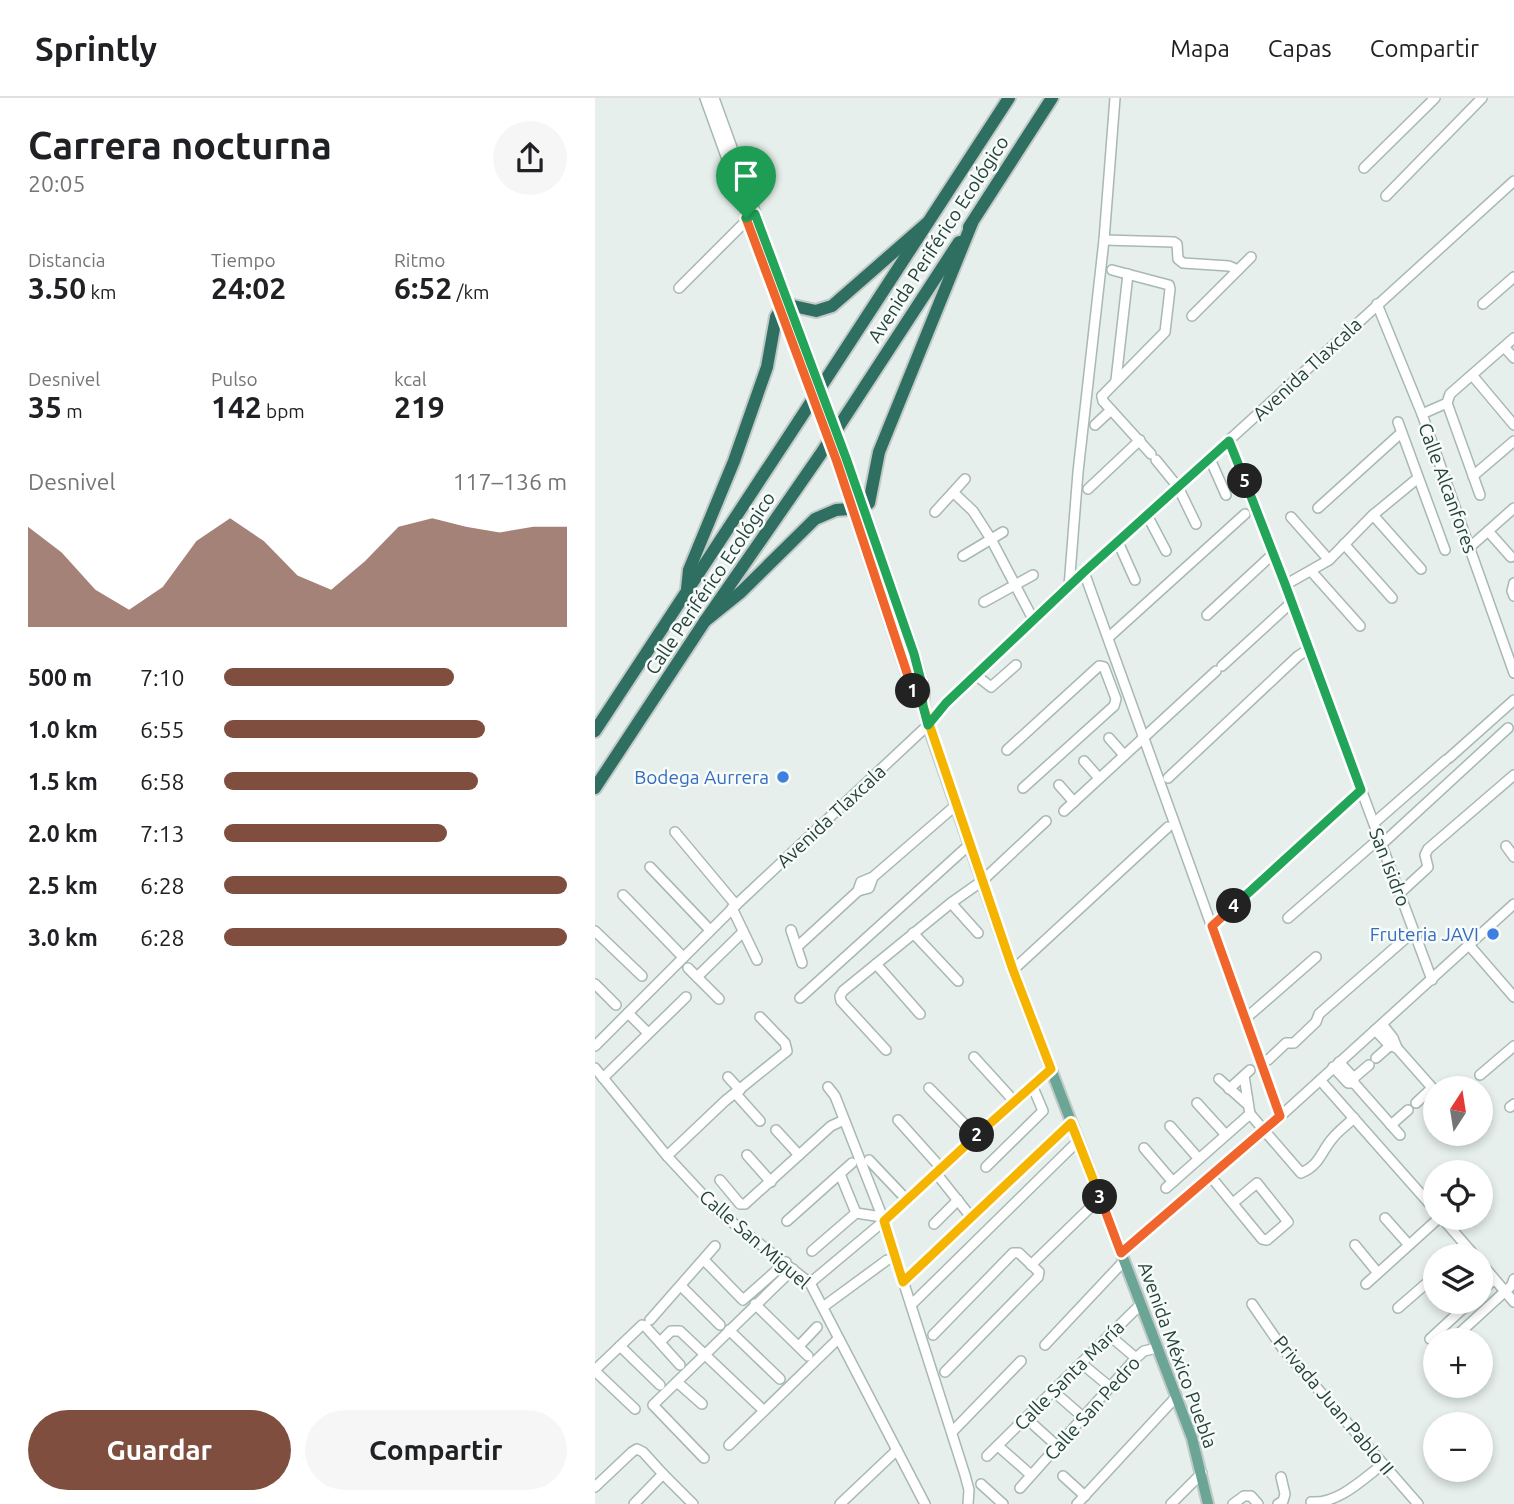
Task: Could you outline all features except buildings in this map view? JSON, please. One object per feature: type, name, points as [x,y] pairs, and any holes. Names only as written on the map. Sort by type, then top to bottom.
[{"type":"highway","name":"Avenida Periférico Ecológico","points":[[826,379],[1009,98]]},
{"type":"highway","name":"Avenida Periférico Ecológico","points":[[856,400],[1052,98]]},
{"type":"highway","points":[[687,589],[689,570],[734,461],[767,367],[776,317],[785,307],[816,310],[832,306],[927,222]]},
{"type":"highway","points":[[705,621],[741,592],[815,519],[837,510],[857,509],[869,503],[879,452],[972,223]]},
{"type":"highway","name":"Calle Periférico Ecológico","points":[[595,731],[826,379]]},
{"type":"highway","name":"Calle Periférico Ecológico","points":[[595,788],[856,400]]},
{"type":"main road","name":"Avenida México Puebla","points":[[785,307],[837,462],[857,509],[913,692],[923,706],[1013,970],[1192,1438],[1208,1504]]},
{"type":"street","points":[[705,98],[745,200]]},
{"type":"street","points":[[714,98],[745,200]]},
{"type":"street","points":[[1069,587],[1104,240],[1115,98]]},
{"type":"street","points":[[1364,168],[1435,98]]},
{"type":"street","points":[[1387,196],[1482,98]]},
{"type":"street","name":"Avenida Tlaxcala","points":[[597,1041],[631,1016],[710,930],[928,725],[946,703],[1084,572],[1514,181]]},
{"type":"street","name":"Avenida México Puebla","points":[[745,200],[785,307]]},
{"type":"street","points":[[679,288],[751,216]]},
{"type":"street","points":[[1104,240],[1174,242],[1177,244],[1178,259],[1183,263],[1229,266],[1238,270]]},
{"type":"street","points":[[1192,316],[1251,257]]},
{"type":"street","points":[[1087,397],[1102,396],[1165,332],[1169,285],[1112,270]]},
{"type":"street","points":[[1116,381],[1128,274]]},
{"type":"street","points":[[1483,304],[1514,277]]},
{"type":"street","name":"Calle Alcanfores","points":[[1377,304],[1422,414],[1514,673]]},
{"type":"street","points":[[1480,495],[1447,403],[1450,394],[1514,338]]},
{"type":"street","points":[[1504,347],[1514,358]]},
{"type":"street","points":[[1472,375],[1514,425]]},
{"type":"street","points":[[1102,396],[1103,401],[1140,440],[1178,487],[1196,524]]},
{"type":"street","points":[[1422,414],[1447,403]]},
{"type":"street","points":[[1095,425],[1111,410]]},
{"type":"street","points":[[1398,422],[1445,550]]},
{"type":"street","points":[[1318,508],[1401,433]]},
{"type":"street","points":[[1088,489],[1140,440]]},
{"type":"street","name":"San Isidro","points":[[1229,441],[1292,602],[1432,980]]},
{"type":"street","points":[[1473,476],[1514,441]]},
{"type":"street","points":[[1210,458],[1226,495]]},
{"type":"street","points":[[1285,584],[1329,559],[1373,515],[1418,478]]},
{"type":"street","points":[[935,512],[965,479]]},
{"type":"street","points":[[954,493],[973,511],[991,539],[1034,621]]},
{"type":"street","points":[[1470,547],[1514,508]]},
{"type":"street","points":[[1109,637],[1245,514]]},
{"type":"street","points":[[1147,515],[1166,551]]},
{"type":"street","points":[[1373,515],[1421,569]]},
{"type":"street","points":[[1291,517],[1329,559]]},
{"type":"street","points":[[1488,531],[1511,557]]},
{"type":"street","points":[[963,556],[1003,532]]},
{"type":"street","points":[[1118,542],[1135,580]]},
{"type":"street","points":[[1344,544],[1392,598]]},
{"type":"street","points":[[1207,615],[1273,554]]},
{"type":"street","points":[[1311,571],[1360,626]]},
{"type":"street","points":[[1084,572],[1280,1116]]},
{"type":"street","points":[[984,602],[1033,575]]},
{"type":"street","points":[[1514,583],[1514,596]]},
{"type":"street","points":[[1063,811],[1292,602]]},
{"type":"street","points":[[1168,778],[1297,656],[1308,649]]},
{"type":"street","points":[[977,676],[991,687],[1016,665]]},
{"type":"street","points":[[1007,750],[1099,666],[1104,667],[1116,699],[1114,706],[1023,788]]},
{"type":"street","points":[[1109,681],[1122,676]]},
{"type":"street","points":[[1374,823],[1514,700]]},
{"type":"street","points":[[1288,918],[1381,841],[1508,727]]},
{"type":"street","points":[[1109,738],[1124,755]]},
{"type":"street","points":[[1084,761],[1099,778]]},
{"type":"street","points":[[1400,893],[1428,867],[1428,849],[1514,775]]},
{"type":"street","points":[[1059,785],[1074,802]]},
{"type":"street","points":[[1212,926],[1361,790]]},
{"type":"street","points":[[797,947],[858,891],[869,888],[873,877],[955,806]]},
{"type":"street","points":[[886,1050],[841,1001],[840,996],[913,933],[982,881],[1046,821]]},
{"type":"street","points":[[1013,970],[1168,827]]},
{"type":"street","points":[[675,832],[734,907],[757,960]]},
{"type":"street","points":[[800,998],[969,845]]},
{"type":"street","points":[[1506,846],[1514,857]]},
{"type":"street","points":[[649,866],[710,930]]},
{"type":"street","points":[[624,895],[683,957]]},
{"type":"street","points":[[951,903],[978,933]]},
{"type":"street","points":[[1045,1345],[1123,1257],[1514,904]]},
{"type":"street","points":[[595,930],[642,976]]},
{"type":"street","points":[[791,930],[802,963]]},
{"type":"street","points":[[697,977],[743,932]]},
{"type":"street","points":[[913,933],[958,981]]},
{"type":"street","points":[[1260,1061],[1268,1060],[1286,1044],[1294,1043],[1316,1022],[1319,1014],[1406,939]]},
{"type":"street","points":[[1469,945],[1514,997]]},
{"type":"street","points":[[1245,1019],[1316,957]]},
{"type":"street","points":[[876,964],[921,1014]]},
{"type":"street","points":[[688,968],[719,999]]},
{"type":"street","points":[[595,984],[616,1005]]},
{"type":"street","points":[[595,1002],[604,993]]},
{"type":"street","points":[[603,1077],[686,997]]},
{"type":"street","points":[[631,1016],[647,1032]]},
{"type":"street","points":[[667,1156],[737,1091],[787,1051],[787,1047],[760,1017]]},
{"type":"street","points":[[1379,1027],[1423,1078]]},
{"type":"street","points":[[1352,1081],[1394,1045]]},
{"type":"street","points":[[1480,1076],[1514,1046]]},
{"type":"street","points":[[974,1057],[1014,1101]]},
{"type":"street","points":[[1336,1065],[1400,1135]]},
{"type":"street","name":"Calle San Miguel","points":[[595,1068],[667,1156],[719,1212],[810,1283],[925,1504]]},
{"type":"street","points":[[810,1283],[907,1200],[1051,1069]]},
{"type":"street","points":[[1144,1148],[1170,1185],[1226,1135],[1249,1109],[1247,1073],[1229,1089]]},
{"type":"street","points":[[728,1077],[760,1121]]},
{"type":"street","points":[[1219,1079],[1249,1109],[1264,1131],[1301,1173],[1323,1156],[1331,1140],[1354,1118]]},
{"type":"street","points":[[1319,1080],[1423,1196]]},
{"type":"street","points":[[986,1167],[1043,1111],[1032,1085]]},
{"type":"street","points":[[828,1087],[835,1096],[883,1219],[952,1432],[969,1490],[968,1504]]},
{"type":"street","points":[[929,1088],[976,1136]]},
{"type":"street","points":[[1416,1102],[1423,1097]]},
{"type":"street","points":[[1196,1102],[1226,1135]]},
{"type":"street","points":[[1391,1125],[1408,1110]]},
{"type":"street","points":[[720,1180],[742,1205],[831,1126],[844,1120]]},
{"type":"street","points":[[898,1120],[971,1217]]},
{"type":"street","points":[[903,1282],[1071,1123]]},
{"type":"street","points":[[1170,1126],[1199,1159]]},
{"type":"street","points":[[776,1130],[799,1156]]},
{"type":"street","points":[[911,1305],[1078,1141]]},
{"type":"street","points":[[747,1155],[771,1181]]},
{"type":"street","points":[[869,1160],[907,1200]]},
{"type":"street","points":[[787,1220],[852,1163]]},
{"type":"street","points":[[840,1174],[856,1213]]},
{"type":"street","points":[[1211,1177],[1264,1240],[1288,1222],[1257,1183],[1233,1203]]},
{"type":"street","points":[[1031,1265],[1100,1198]]},
{"type":"street","points":[[934,1224],[958,1200]]},
{"type":"street","points":[[856,1213],[883,1219]]},
{"type":"street","points":[[812,1251],[856,1213]]},
{"type":"street","points":[[1385,1218],[1409,1245]]},
{"type":"street","points":[[1366,1284],[1427,1230]]},
{"type":"street","points":[[1452,1230],[1464,1244]]},
{"type":"street","points":[[1355,1245],[1378,1273]]},
{"type":"street","points":[[635,1409],[595,1370],[638,1326],[648,1323],[715,1246]]},
{"type":"street","points":[[933,1335],[1013,1253],[1019,1253],[1039,1272],[1038,1277],[946,1372]]},
{"type":"street","points":[[704,1259],[743,1300],[790,1266]]},
{"type":"street","points":[[823,1307],[887,1260]]},
{"type":"street","points":[[704,1458],[653,1405],[705,1355],[725,1327],[755,1304],[790,1266]]},
{"type":"street","points":[[1493,1278],[1514,1302]]},
{"type":"street","points":[[1493,1288],[1514,1279]]},
{"type":"street","points":[[681,1286],[780,1379]]},
{"type":"street","points":[[1398,1308],[1423,1286]]},
{"type":"street","points":[[1463,1328],[1500,1286]]},
{"type":"street","points":[[755,1304],[809,1356]]},
{"type":"street","name":"Calle Santa María","points":[[988,1457],[1141,1304]]},
{"type":"street","name":"Privada Juan Pablo II","points":[[1252,1304],[1283,1349],[1418,1504]]},
{"type":"street","points":[[1442,1328],[1457,1314]]},
{"type":"street","points":[[648,1323],[680,1365]]},
{"type":"street","points":[[799,1346],[817,1327]]},
{"type":"street","points":[[660,1342],[676,1329],[760,1407]]},
{"type":"street","points":[[1109,1335],[1136,1358]]},
{"type":"street","points":[[729,1446],[838,1339]]},
{"type":"street","points":[[620,1346],[660,1385]]},
{"type":"street","name":"Calle San Pedro","points":[[1020,1488],[1136,1358],[1144,1350],[1157,1348]]},
{"type":"street","points":[[952,1432],[1021,1361]]},
{"type":"street","points":[[1081,1363],[1109,1387]]},
{"type":"street","points":[[677,1382],[702,1404]]},
{"type":"street","points":[[1053,1391],[1083,1416]]},
{"type":"street","points":[[1077,1504],[1176,1397]]},
{"type":"street","points":[[1026,1418],[1057,1446]]},
{"type":"street","points":[[998,1446],[1031,1475]]},
{"type":"street","points":[[595,1487],[638,1449],[693,1504]]},
{"type":"street","points":[[840,1504],[897,1450]]},
{"type":"street","points":[[1311,1502],[1321,1504],[1336,1500],[1383,1464]]},
{"type":"street","points":[[1171,1504],[1202,1473]]},
{"type":"street","points":[[634,1504],[663,1474]]},
{"type":"street","points":[[1063,1476],[1084,1496]]},
{"type":"street","points":[[1278,1504],[1283,1501],[1285,1494],[1280,1477]]},
{"type":"street","points":[[981,1484],[1003,1504]]},
{"type":"street","points":[[1233,1504],[1244,1496],[1251,1496],[1258,1504]]},
{"type":"place","name":"Bodega Aurrera","points":[[783,777]]},
{"type":"place","name":"Fruteria JAVI","points":[[1493,934]]},
{"type":"route","points":[[746,218],[755,214],[846,458],[914,654],[928,725],[946,703],[1084,572],[1229,441],[1361,790],[1212,926],[1280,1116],[1128,1250],[1121,1253],[1071,1123],[903,1282],[884,1221],[1051,1069],[955,806],[948,780],[928,725],[923,706],[913,692],[837,462],[746,218]]}]
